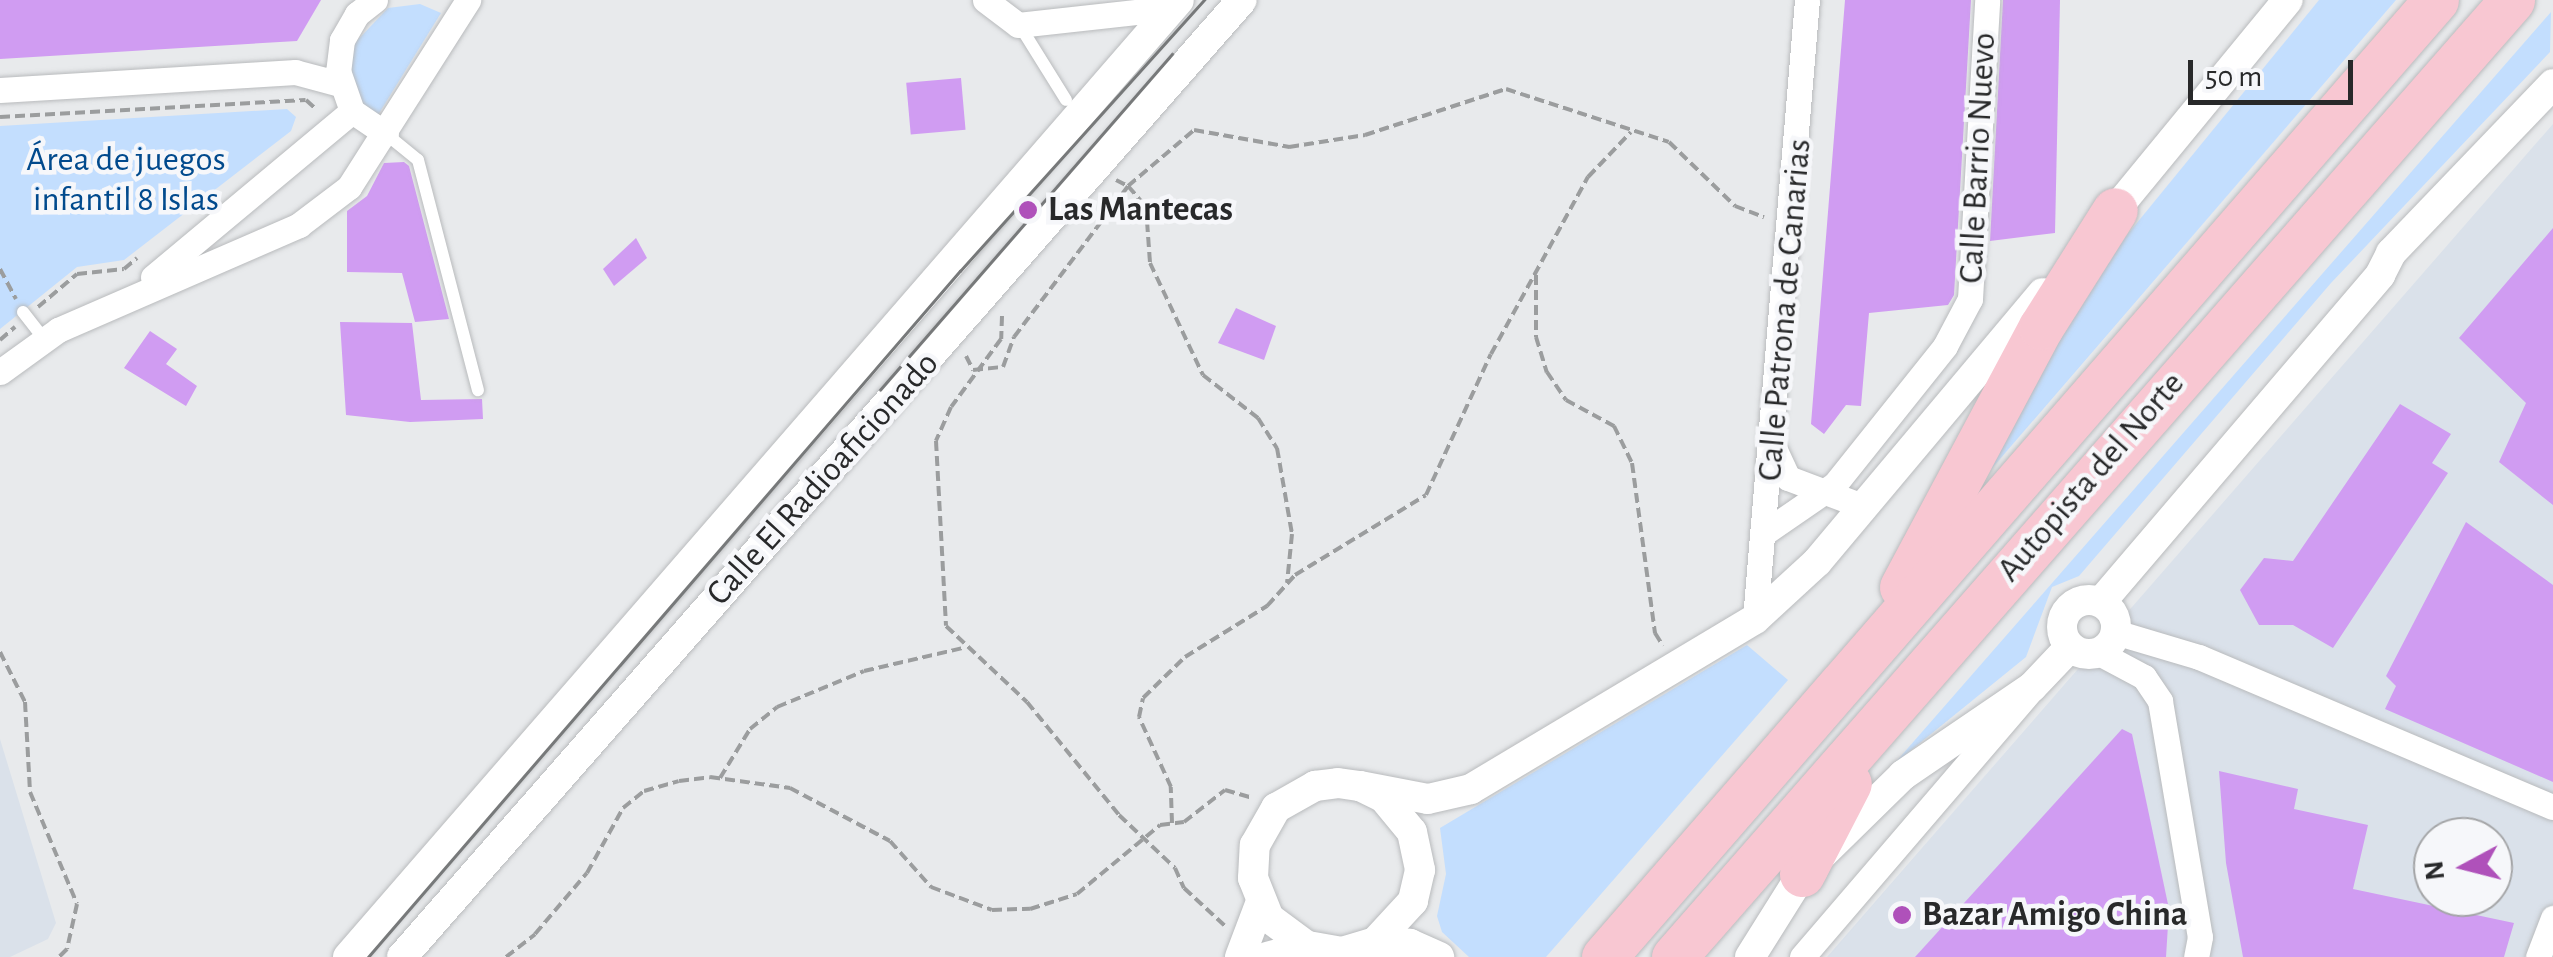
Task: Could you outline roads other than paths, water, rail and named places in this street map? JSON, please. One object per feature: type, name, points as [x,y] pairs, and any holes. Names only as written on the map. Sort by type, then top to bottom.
[{"type":"highway","name":"Autopista del Norte","points":[[1604,957],[2436,0]]},
{"type":"highway","name":"Autopista del Norte","points":[[1674,957],[2512,0]]},
{"type":"highway","points":[[1866,655],[2041,327],[2115,210]]},
{"type":"highway","points":[[1802,874],[1882,718]]},
{"type":"street","points":[[375,0],[356,14],[340,48],[340,84],[352,111],[386,134]]},
{"type":"street","points":[[985,0],[1018,24],[1175,4]]},
{"type":"street","name":"Calle El Radioaficionado","points":[[402,957],[1242,0]]},
{"type":"street","name":"Calle Patrona de Canarias","points":[[1755,619],[1774,448],[1807,0]]},
{"type":"street","name":"Calle Barrio Nuevo","points":[[1764,533],[1821,496],[1945,346],[1970,299],[1987,0]]},
{"type":"street","points":[[1434,954],[1375,942],[1342,952],[1306,946],[1251,954],[1260,904],[1252,861],[1276,808],[1315,786],[1360,786],[1428,799],[1471,790],[1755,619],[1865,506],[2288,0]]},
{"type":"street","name":"Calle El Radioaficionado","points":[[348,957],[1175,4]]},
{"type":"street","points":[[0,372],[43,338],[138,290],[299,225],[350,187],[386,134],[458,6]]},
{"type":"street","points":[[295,72],[340,48]]},
{"type":"street","points":[[0,90],[295,72],[340,84]]},
{"type":"street","points":[[2553,84],[2391,254],[2380,275],[2101,602],[2076,603],[2064,615],[2062,632],[2095,644],[2199,658],[2553,807]]},
{"type":"street","points":[[138,290],[352,111]]},
{"type":"street","points":[[2380,275],[2410,261],[2553,111]]},
{"type":"street","points":[[1774,448],[1788,478],[1821,496],[1865,506]]},
{"type":"street","points":[[1750,957],[1802,874],[1903,775],[2095,644],[2113,615],[2101,602]]},
{"type":"street","points":[[2095,644],[2144,678],[2160,701],[2200,937],[2196,957]]},
{"type":"street","points":[[1802,957],[1954,778],[2017,714],[2032,687]]},
{"type":"street","points":[[1360,786],[1383,797],[1412,832],[1420,870],[1413,901],[1375,942]]},
{"type":"street","points":[[1413,901],[1434,954]]},
{"type":"street","points":[[1260,904],[1280,930],[1306,946]]},
{"type":"street","points":[[2538,957],[2553,918]]},
{"type":"lane","points":[[1018,24],[1066,100]]},
{"type":"lane","points":[[386,134],[418,160],[478,390]]},
{"type":"lane","points":[[25,314],[43,338]]},
{"type":"tram line","points":[[368,957],[960,271],[1204,0]]},
{"type":"tram line","points":[[880,390],[1172,54]]},
{"type":"place","name":"Las Mantecas","points":[[1028,210]]},
{"type":"place","name":"Bazar Amigo China","points":[[1902,915]]},
{"type":"park label","name":"Área de juegos infantil 8 Islas","points":[[126,180]]}]
